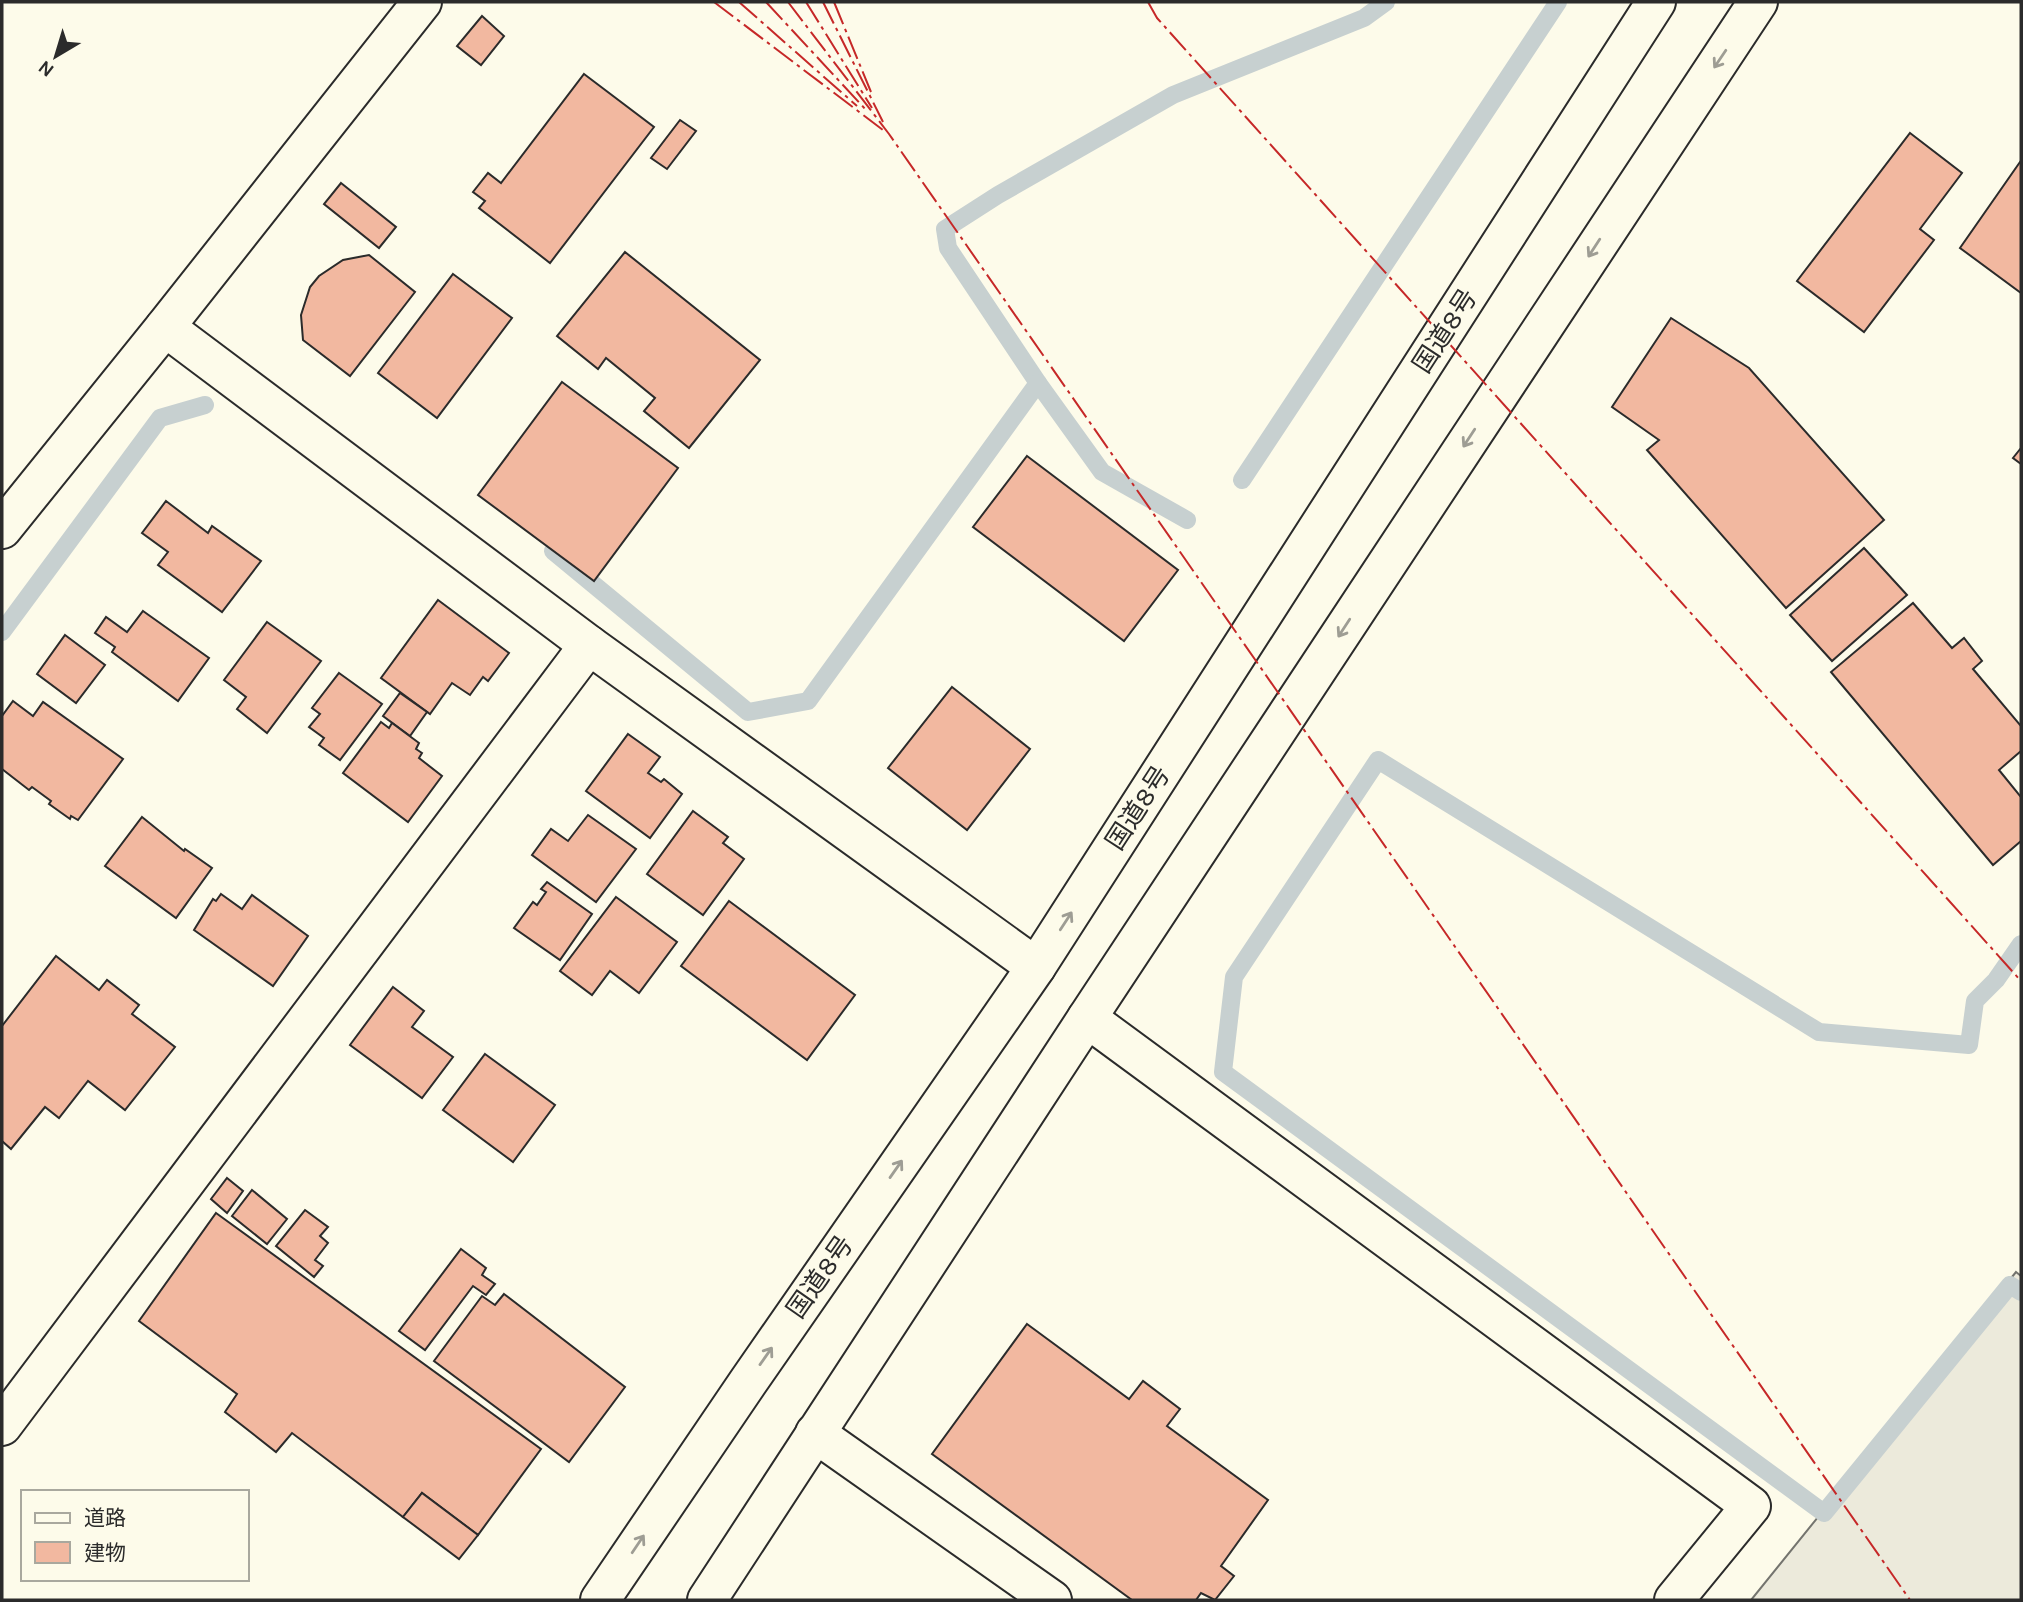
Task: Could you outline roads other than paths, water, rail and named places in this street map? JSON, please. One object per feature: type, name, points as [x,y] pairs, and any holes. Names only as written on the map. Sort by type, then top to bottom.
[{"type":"main road","points":[[2,529],[422,2]]},
{"type":"main road","name":"国道8号","points":[[600,1600],[1036,967],[1656,2]]},
{"type":"main road","points":[[706,1600],[1758,2]]},
{"type":"main road","points":[[165,327],[589,645],[1036,967]]},
{"type":"main road","points":[[2,1426],[589,645]]},
{"type":"main road","points":[[1087,1018],[1751,1506],[1674,1600]]},
{"type":"main road","points":[[815,1433],[1052,1600]]},
{"type":"waterway","points":[[1038,383],[948,248],[945,229],[998,195],[1173,95],[1364,18],[1386,2]]},
{"type":"waterway","points":[[1242,480],[1558,2]]},
{"type":"waterway","points":[[553,551],[748,712],[808,701],[1038,383],[1102,472],[1187,520]]},
{"type":"waterway","points":[[2,632],[160,418],[205,405]]},
{"type":"waterway","points":[[2021,944],[1996,980],[1975,1001],[1969,1045],[1819,1032],[1378,760],[1234,977],[1223,1072],[1824,1513],[2010,1285],[2021,1292]]}]
